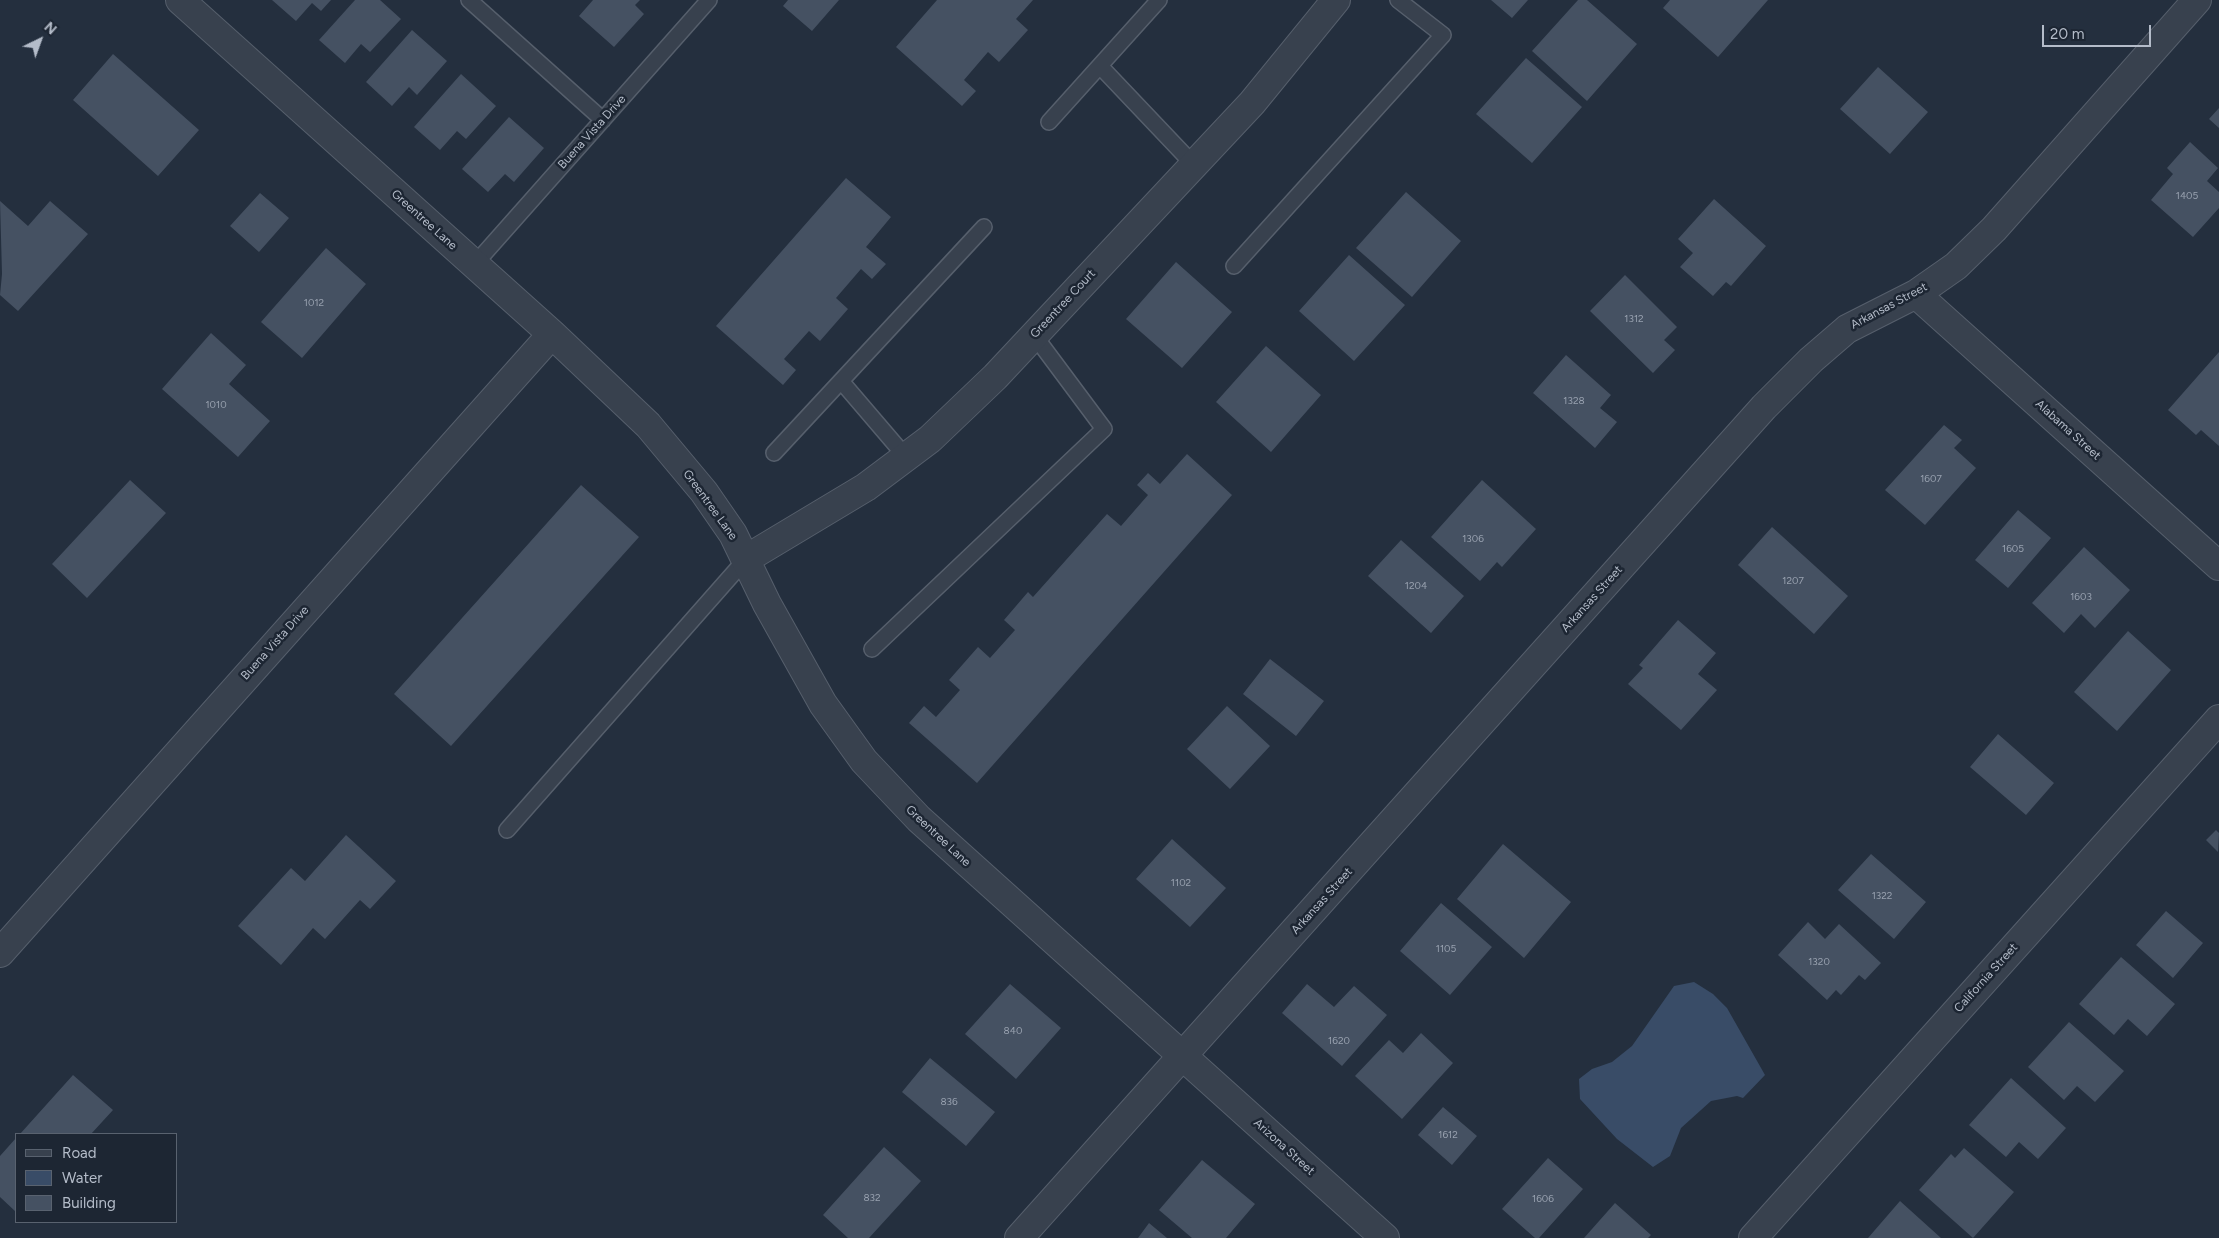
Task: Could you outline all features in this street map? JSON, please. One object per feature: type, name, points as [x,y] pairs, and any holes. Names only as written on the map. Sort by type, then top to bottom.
[{"type":"street","name":"Greentree Lane","points":[[180,0],[552,334],[648,425],[704,492],[733,534],[767,604],[823,704],[864,761],[918,819],[1182,1056]]},
{"type":"street","name":"Greentree Court","points":[[746,559],[866,487],[930,439],[987,384],[1194,165],[1252,102],[1336,0]]},
{"type":"street","name":"Arkansas Street","points":[[1019,1238],[1764,407],[1811,360],[1847,329],[1916,294],[1956,266],[1994,229],[2197,0]]},
{"type":"street","name":"Alabama Street","points":[[1916,294],[2219,566]]},
{"type":"street","name":"Buena Vista Drive","points":[[0,953],[552,334]]},
{"type":"street","name":"California Street","points":[[1753,1238],[2219,719]]},
{"type":"street","name":"Arizona Street","points":[[1182,1056],[1385,1238]]},
{"type":"lane","points":[[469,0],[603,120]]},
{"type":"lane","name":"Buena Vista Drive","points":[[474,264],[709,0]]},
{"type":"lane","points":[[1049,122],[1159,0]]},
{"type":"lane","points":[[1234,266],[1443,35],[1398,0]]},
{"type":"lane","points":[[1100,66],[1194,165]]},
{"type":"lane","points":[[774,453],[984,227]]},
{"type":"lane","points":[[872,649],[1104,429],[1034,335]]},
{"type":"lane","points":[[841,381],[906,457]]},
{"type":"lane","points":[[507,830],[746,559]]},
{"type":"water","points":[[1694,982],[1713,994],[1727,1008],[1765,1075],[1743,1098],[1737,1096],[1711,1101],[1681,1128],[1670,1156],[1653,1167],[1617,1139],[1580,1099],[1579,1079],[1592,1069],[1612,1062],[1632,1046],[1674,986]]},
{"type":"building","points":[[272,0],[331,0],[321,11],[312,3],[296,21]]},
{"type":"building","points":[[355,0],[380,0],[401,19],[370,52],[361,44],[345,63],[319,40]]},
{"type":"building","points":[[593,0],[640,0],[635,5],[644,14],[614,47],[579,16]]},
{"type":"building","points":[[788,0],[839,0],[812,31],[783,6]]},
{"type":"building","points":[[937,0],[1033,0],[1016,19],[1028,30],[999,62],[988,52],[964,80],[976,91],[962,106],[896,47]]},
{"type":"building","points":[[1491,0],[1528,0],[1512,18]]},
{"type":"building","points":[[1578,0],[1587,0],[1637,44],[1587,101],[1532,51]]},
{"type":"building","points":[[1670,0],[1768,0],[1718,57],[1663,8]]},
{"type":"building","points":[[412,30],[447,61],[417,95],[409,87],[392,106],[366,82]]},
{"type":"building","points":[[113,54],[199,130],[158,176],[73,100]]},
{"type":"building","points":[[1526,58],[1582,107],[1532,163],[1476,114]]},
{"type":"building","points":[[1878,67],[1928,112],[1890,154],[1840,109]]},
{"type":"building","points":[[461,74],[496,106],[466,139],[457,131],[440,150],[414,127]]},
{"type":"building","points":[[2219,108],[2219,128],[2209,119]]},
{"type":"building","points":[[509,117],[544,148],[514,182],[505,174],[488,192],[462,169]]},
{"type":"building","points":[[2190,142],[2218,168],[2207,181],[2219,192],[2219,208],[2193,237],[2151,200],[2173,174],[2167,168]]},
{"type":"building","points":[[846,178],[891,217],[866,247],[886,264],[872,279],[861,269],[836,298],[848,309],[820,341],[809,331],[784,359],[796,370],[783,385],[716,326]]},
{"type":"building","points":[[1406,192],[1461,241],[1412,297],[1356,248]]},
{"type":"building","points":[[260,193],[289,218],[259,252],[230,226]]},
{"type":"building","points":[[1714,199],[1766,246],[1731,286],[1726,282],[1713,296],[1680,267],[1693,253],[1678,239]]},
{"type":"building","points":[[0,201],[28,226],[50,201],[88,234],[18,311],[0,295],[2,274]]},
{"type":"building","points":[[326,248],[366,284],[302,358],[261,322]]},
{"type":"building","points":[[1349,255],[1405,305],[1354,361],[1299,311]]},
{"type":"building","points":[[1176,262],[1232,312],[1182,368],[1126,319]]},
{"type":"building","points":[[1625,275],[1677,327],[1664,340],[1675,350],[1653,373],[1590,311]]},
{"type":"building","points":[[211,333],[246,365],[229,384],[270,421],[238,457],[162,389]]},
{"type":"building","points":[[1266,346],[1321,395],[1271,452],[1216,402]]},
{"type":"building","points":[[2219,352],[2219,446],[2201,430],[2196,435],[2168,410]]},
{"type":"building","points":[[1566,355],[1611,395],[1600,408],[1617,422],[1595,448],[1533,393]]},
{"type":"building","points":[[1944,425],[1962,440],[1954,448],[1976,468],[1925,525],[1885,490]]},
{"type":"building","points":[[1187,454],[1232,495],[977,783],[909,723],[924,706],[936,717],[960,690],[949,680],[978,647],[990,658],[1015,630],[1004,620],[1028,592],[1033,597],[1107,514],[1121,526],[1148,495],[1137,485],[1148,473],[1160,484]]},
{"type":"building","points":[[130,480],[166,513],[87,598],[52,564]]},
{"type":"building","points":[[1482,480],[1536,529],[1502,567],[1497,562],[1480,581],[1431,537]]},
{"type":"building","points":[[581,485],[639,537],[451,746],[394,694]]},
{"type":"building","points":[[2018,510],[2051,538],[2008,588],[1975,560]]},
{"type":"building","points":[[1772,527],[1848,596],[1814,634],[1738,565]]},
{"type":"building","points":[[1401,540],[1464,596],[1431,633],[1368,576]]},
{"type":"building","points":[[2084,547],[2130,590],[2095,628],[2081,614],[2064,633],[2032,603]]},
{"type":"building","points":[[1678,620],[1716,653],[1698,674],[1717,690],[1681,730],[1628,684],[1643,668],[1639,665]]},
{"type":"building","points":[[2128,631],[2171,670],[2117,731],[2074,692]]},
{"type":"building","points":[[1270,659],[1324,701],[1296,736],[1243,694]]},
{"type":"building","points":[[1227,706],[1270,746],[1230,789],[1187,749]]},
{"type":"building","points":[[1998,734],[2054,783],[2026,815],[1970,767]]},
{"type":"building","points":[[2216,830],[2219,833],[2218,852],[2206,840]]},
{"type":"building","points":[[346,835],[396,881],[370,909],[360,900],[325,939],[313,928],[281,965],[238,926],[291,868],[305,881]]},
{"type":"building","points":[[1172,839],[1226,888],[1190,927],[1136,879]]},
{"type":"building","points":[[1503,844],[1571,902],[1524,958],[1457,899]]},
{"type":"building","points":[[1871,854],[1926,902],[1894,939],[1838,890]]},
{"type":"building","points":[[1441,903],[1492,947],[1450,995],[1400,951]]},
{"type":"building","points":[[2166,911],[2203,943],[2173,978],[2136,945]]},
{"type":"building","points":[[1808,922],[1825,939],[1839,924],[1881,963],[1865,980],[1859,975],[1841,995],[1836,990],[1827,1000],[1778,955]]},
{"type":"building","points":[[2121,957],[2175,1004],[2147,1036],[2128,1019],[2114,1035],[2079,1004]]},
{"type":"building","points":[[1010,984],[1061,1028],[1016,1079],[965,1034]]},
{"type":"building","points":[[1307,984],[1334,1007],[1354,986],[1387,1015],[1342,1066],[1282,1013]]},
{"type":"building","points":[[2069,1022],[2124,1071],[2095,1102],[2077,1086],[2064,1100],[2028,1067]]},
{"type":"building","points":[[1421,1033],[1453,1063],[1402,1119],[1355,1076],[1389,1040],[1403,1053]]},
{"type":"building","points":[[930,1058],[995,1112],[966,1146],[902,1092]]},
{"type":"building","points":[[73,1075],[113,1110],[92,1133],[21,1133]]},
{"type":"building","points":[[2011,1078],[2066,1128],[2038,1159],[2019,1142],[2006,1157],[1969,1125]]},
{"type":"building","points":[[1443,1107],[1477,1136],[1452,1165],[1418,1135]]},
{"type":"building","points":[[15,1139],[15,1211],[0,1197],[0,1156]]},
{"type":"building","points":[[884,1147],[921,1181],[869,1238],[848,1238],[823,1215]]},
{"type":"building","points":[[1964,1148],[2014,1192],[1973,1238],[1919,1190],[1951,1154],[1955,1158]]},
{"type":"building","points":[[1548,1158],[1583,1189],[1539,1238],[1535,1238],[1502,1209]]},
{"type":"building","points":[[1202,1160],[1255,1204],[1226,1238],[1192,1238],[1159,1210]]},
{"type":"building","points":[[1900,1201],[1941,1238],[1868,1238]]},
{"type":"building","points":[[1615,1203],[1651,1235],[1648,1238],[1584,1238]]},
{"type":"building","points":[[1149,1223],[1167,1238],[1138,1238]]}]
